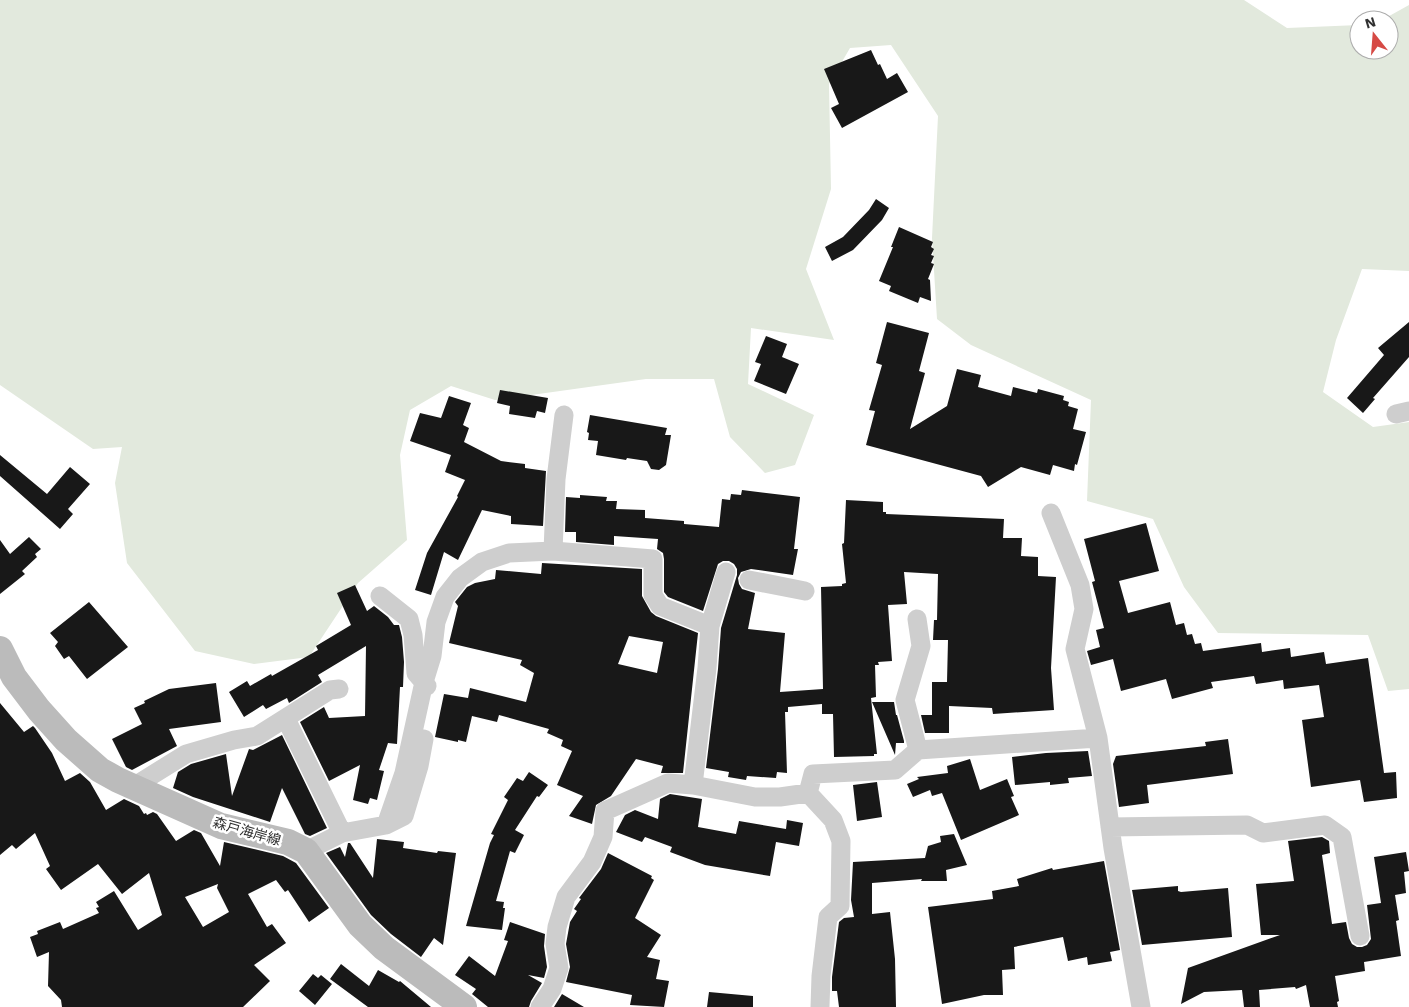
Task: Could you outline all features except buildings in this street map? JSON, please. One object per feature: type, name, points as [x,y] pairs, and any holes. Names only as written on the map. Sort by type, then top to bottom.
[{"type":"main road","name":"森戸海岸線","points":[[0,649],[19,685],[39,710],[66,740],[100,770],[133,787],[221,826],[288,842],[306,851],[360,925],[384,948],[464,1007]]},
{"type":"street","points":[[553,551],[556,479],[564,415]]},
{"type":"street","points":[[1051,513],[1080,585],[1084,609],[1075,649],[1098,738],[1110,827],[1141,1007]]},
{"type":"street","points":[[424,682],[432,656],[436,622],[445,597],[460,578],[482,562],[510,553],[553,551],[654,559],[653,595],[660,606],[710,626]]},
{"type":"street","points":[[693,784],[707,668],[710,626],[726,572]]},
{"type":"street","points":[[749,580],[804,591]]},
{"type":"street","points":[[306,851],[342,833],[386,825],[404,816],[419,766],[434,693],[416,674],[413,635],[409,619],[380,596]]},
{"type":"street","points":[[917,619],[921,646],[905,700],[918,750]]},
{"type":"street","points":[[133,787],[186,754],[234,740],[257,736],[330,690],[339,689]]},
{"type":"street","points":[[286,719],[342,833]]},
{"type":"street","points":[[808,794],[813,774],[895,770],[918,750],[1098,738]]},
{"type":"street","points":[[540,1007],[552,989],[559,968],[554,944],[556,927],[566,897],[592,862],[603,837],[605,812],[668,783],[693,784],[755,797],[808,794]]},
{"type":"street","points":[[808,794],[833,820],[841,841],[840,906],[828,917],[821,976],[820,1007]]},
{"type":"street","points":[[1110,827],[1247,825],[1262,833],[1325,825],[1342,836],[1360,936]]},
{"type":"shaded area","points":[[0,0],[1244,0],[1287,28],[1349,25],[1349,60],[1399,60],[1399,11],[1409,5],[1409,271],[1362,269],[1336,340],[1323,392],[1373,427],[1409,422],[1409,689],[1388,691],[1368,635],[1218,633],[1184,587],[1153,519],[1087,501],[1091,400],[971,345],[937,319],[932,238],[938,116],[891,45],[850,48],[829,84],[831,189],[806,269],[834,340],[751,328],[748,384],[814,415],[795,465],[765,473],[730,437],[714,379],[646,379],[495,400],[451,386],[410,410],[400,455],[407,540],[358,583],[309,657],[254,664],[195,651],[127,563],[115,483],[122,447],[93,449],[0,385]]}]
